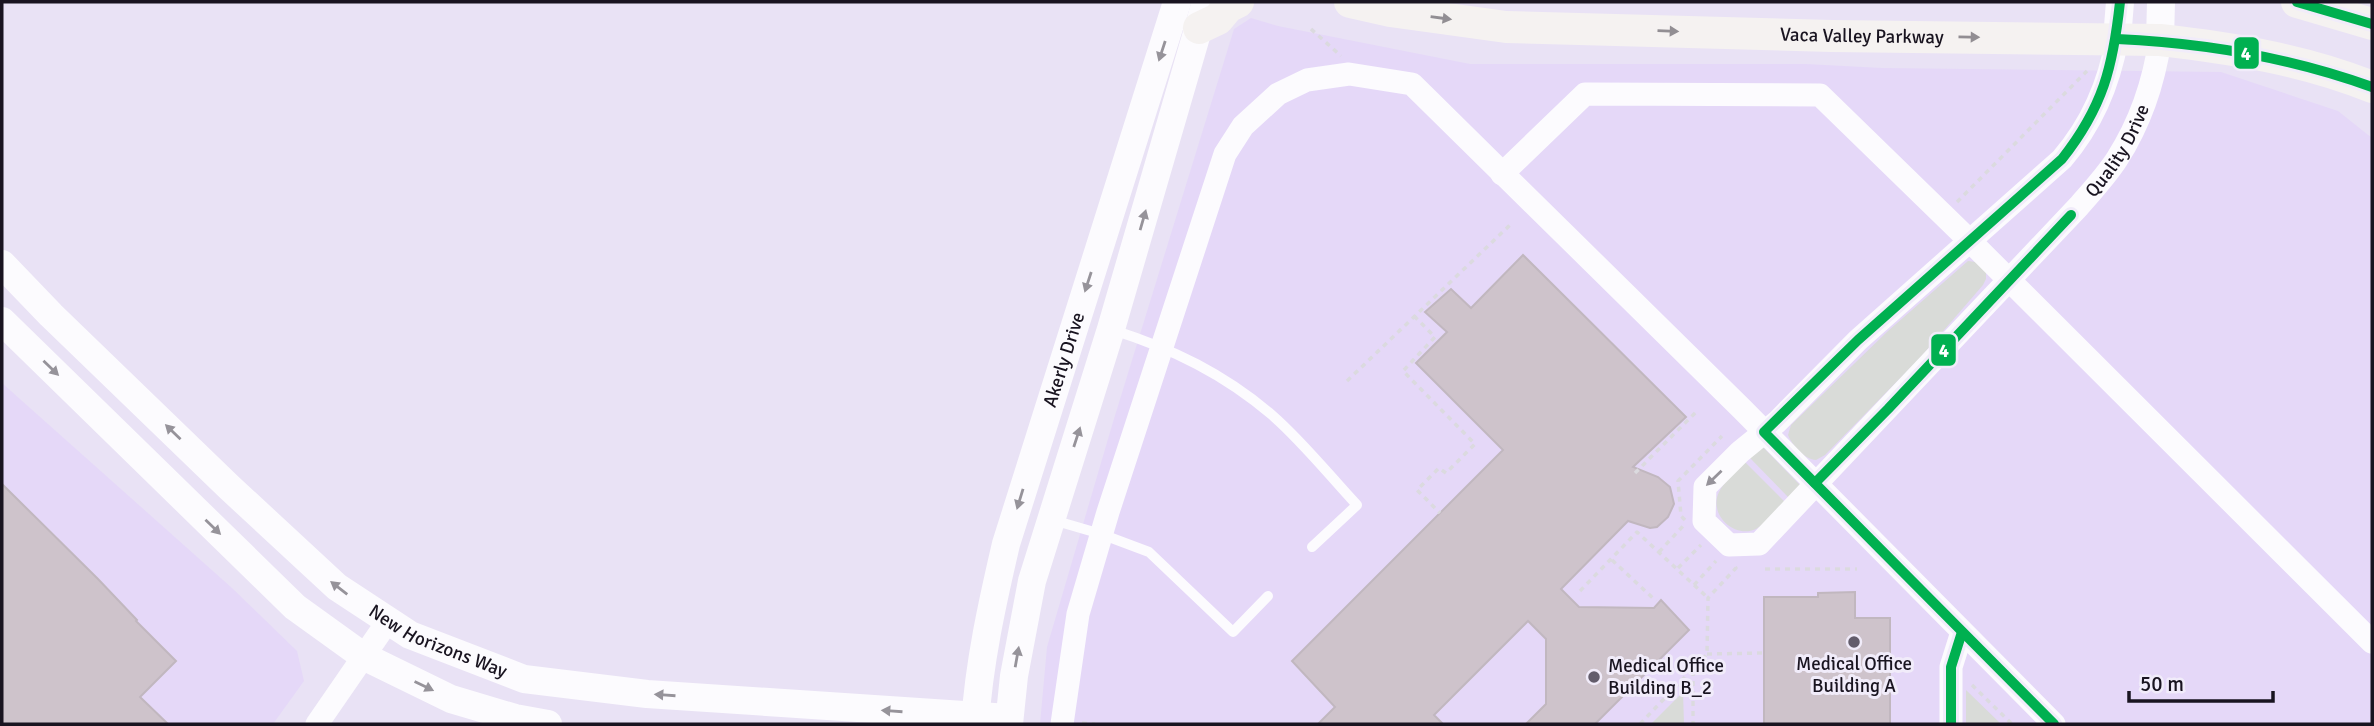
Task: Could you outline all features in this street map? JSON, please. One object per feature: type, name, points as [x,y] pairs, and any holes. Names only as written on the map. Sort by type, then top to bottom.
[{"type":"main road","points":[[1203,15],[1218,19],[1238,2]]},
{"type":"main road","name":"Vaca Valley Parkway","points":[[1350,2],[1390,11],[1506,27],[1832,36],[2160,40],[2280,59],[2372,87]]},
{"type":"main road","points":[[2297,2],[2372,24]]},
{"type":"street","name":"Akerly Drive","points":[[975,720],[988,622],[1006,544],[1177,2]]},
{"type":"street","points":[[2116,40],[2120,2]]},
{"type":"street","points":[[2160,40],[2161,2]]},
{"type":"street","name":"Akerly Drive","points":[[1011,722],[1014,676],[1026,612],[1050,519],[1111,329],[1203,15]]},
{"type":"street","name":"Quality Drive","points":[[2116,40],[2112,66],[2095,113],[2078,141],[2062,159],[1858,340],[1705,487],[1704,521],[1729,545],[1759,544],[2079,206],[2117,159],[2142,109],[2154,78],[2160,40]]},
{"type":"street","points":[[1062,724],[1078,614],[1161,346],[1225,154],[1242,126],[1278,94],[1307,80],[1349,74],[1412,84],[2054,724]]},
{"type":"street","points":[[1502,174],[1585,94],[1820,95],[2372,642]]},
{"type":"street","name":"New Horizons Way","points":[[2,264],[180,439],[337,587],[410,635],[524,679],[647,694],[1011,722]]},
{"type":"street","points":[[2,321],[295,607],[363,656],[451,699],[515,718],[548,724]]},
{"type":"street","points":[[317,724],[388,621]]},
{"type":"street","points":[[1951,724],[1951,667],[1962,632]]},
{"type":"lane","points":[[1111,329],[1161,346],[1218,376],[1274,417],[1357,505],[1312,547]]},
{"type":"lane","points":[[1050,519],[1149,552],[1233,632],[1268,596]]},
{"type":"path","points":[[1311,29],[1348,62]]},
{"type":"path","points":[[1953,206],[2088,69]]},
{"type":"path","points":[[1347,381],[1511,224]]},
{"type":"path","points":[[1415,316],[1435,337],[1403,371],[1475,444],[1446,474],[1439,468],[1417,490],[1440,513]]},
{"type":"path","points":[[1635,473],[1697,411]]},
{"type":"path","points":[[1659,552],[1687,522]]},
{"type":"path","points":[[1580,591],[1612,561],[1637,532],[1708,598]]},
{"type":"path","points":[[1678,568],[1706,540]]},
{"type":"path","points":[[1694,585],[1721,555]]},
{"type":"path","points":[[1612,561],[1656,601]]},
{"type":"path","points":[[1640,724],[1707,654],[1708,598],[1736,568]]},
{"type":"path","points":[[1765,569],[1857,569]]},
{"type":"path","points":[[1707,654],[1764,653]]},
{"type":"path","points":[[1693,671],[1693,724]]},
{"type":"path","points":[[1968,681],[2012,724]]},
{"type":"shaded area","points":[[1251,18],[1278,26],[1470,64],[1806,64],[1882,68],[2221,72],[2338,111],[2372,138],[2372,724],[1040,724],[1047,647],[1113,422],[1234,29]]},
{"type":"shaded area","points":[[1968,261],[1976,262],[1986,270],[1983,285],[1919,359],[1825,455],[1816,460],[1803,455],[1788,435],[1791,425],[1888,331]]},
{"type":"shaded area","points":[[2,383],[232,588],[297,651],[304,681],[273,724],[2,724]]},
{"type":"shaded area","points":[[1763,447],[1800,485],[1789,498],[1750,458]]},
{"type":"shaded area","points":[[1745,462],[1785,502],[1764,524],[1756,529],[1739,531],[1725,523],[1720,516],[1717,500],[1724,484]]},
{"type":"shaded area","points":[[1966,690],[2001,724],[1966,724]]},
{"type":"shaded area","points":[[1683,692],[1684,724],[1651,724]]},
{"type":"building","points":[[1523,255],[1686,417],[1633,467],[1658,477],[1670,487],[1674,504],[1668,517],[1657,527],[1650,528],[1628,521],[1561,589],[1579,607],[1654,608],[1661,600],[1689,630],[1595,724],[1526,724],[1546,704],[1546,639],[1528,621],[1434,715],[1443,724],[1318,724],[1335,707],[1292,661],[1503,450],[1416,363],[1447,332],[1425,312],[1451,289],[1471,308]]},
{"type":"building","points":[[2,484],[176,661],[140,697],[168,724],[2,724]]},
{"type":"building","name":"Medical Office Building A","points":[[1855,592],[1855,618],[1890,618],[1890,724],[1764,724],[1764,597],[1818,597],[1818,593]]},
{"type":"transit line","name":"4","points":[[2054,724],[1764,432],[1858,340],[2062,159],[2097,104],[2114,47],[2120,2]]},
{"type":"transit line","name":"4","points":[[2297,2],[2372,24]]},
{"type":"transit line","name":"4","points":[[2117,39],[2246,53],[2310,67],[2372,87]]},
{"type":"transit line","name":"4","points":[[1815,483],[2071,215]]},
{"type":"transit line","name":"4","points":[[1951,724],[1951,667],[1962,632]]},
{"type":"place","name":"Medical Office Building A","points":[[1854,642]]},
{"type":"place","name":"Medical Office Building B_2","points":[[1594,677]]}]
